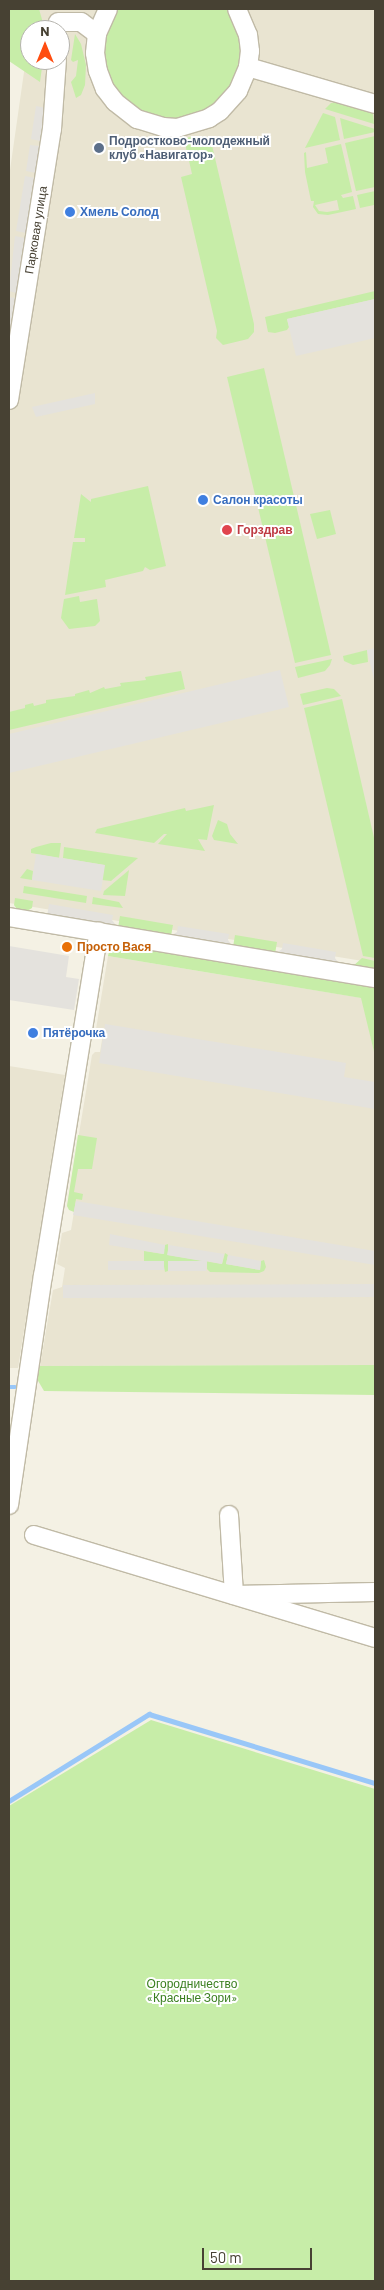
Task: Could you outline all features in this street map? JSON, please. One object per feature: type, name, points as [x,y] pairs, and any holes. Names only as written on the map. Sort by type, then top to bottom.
[{"type":"street","points":[[108,9],[97,34],[95,53],[98,71],[105,89],[125,112],[137,119],[156,126],[177,128],[209,118],[230,102],[238,91],[248,67],[250,51],[248,35],[237,9]]},
{"type":"street","points":[[70,21],[81,22],[97,34]]},
{"type":"street","points":[[248,67],[375,104]]},
{"type":"street","name":"Парковая улица","points":[[9,400],[52,129],[56,70]]},
{"type":"street","points":[[9,917],[375,978]]},
{"type":"street","points":[[9,1505],[45,1266],[100,932]]},
{"type":"street","points":[[229,1515],[234,1595]]},
{"type":"street","points":[[34,1535],[375,1638]]},
{"type":"street","points":[[234,1595],[375,1592]]},
{"type":"shaded area","points":[[33,9],[375,9],[375,963],[9,903],[9,177],[24,70],[70,70],[70,20],[31,20]]},
{"type":"shaded area","points":[[36,106],[46,108],[40,141],[31,139]]},
{"type":"shaded area","points":[[30,145],[39,146],[36,173],[26,171]]},
{"type":"shaded area","points":[[25,176],[35,178],[26,233],[16,231]]},
{"type":"shaded area","points":[[15,236],[25,238],[16,293],[9,291]]},
{"type":"shaded area","points":[[9,297],[15,298],[9,340]]},
{"type":"shaded area","points":[[375,299],[375,338],[296,356],[287,319]]},
{"type":"shaded area","points":[[95,393],[95,404],[36,417],[32,407]]},
{"type":"shaded area","points":[[375,648],[375,684],[367,650]]},
{"type":"shaded area","points":[[280,670],[289,707],[9,773],[9,734]]},
{"type":"shaded area","points":[[36,854],[105,865],[101,891],[32,880]]},
{"type":"shaded area","points":[[49,904],[113,915],[112,920],[118,928],[47,917]]},
{"type":"shaded area","points":[[178,926],[229,934],[228,940],[233,947],[171,936],[177,932]]},
{"type":"shaded area","points":[[283,943],[336,952],[335,958],[340,965],[275,954],[282,949]]},
{"type":"shaded area","points":[[9,946],[69,956],[66,977],[79,979],[74,1010],[9,1000]]},
{"type":"shaded area","points":[[108,956],[362,998],[375,1056],[375,1365],[40,1366],[53,1290],[62,1287],[65,1268],[57,1264],[62,1233],[71,1230],[74,1212],[67,1206],[92,1055],[95,1052],[100,1052],[103,1034],[96,1029]]},
{"type":"shaded area","points":[[105,1024],[346,1063],[344,1077],[375,1082],[375,1109],[99,1063]]},
{"type":"shaded area","points":[[9,1066],[65,1075],[18,1368],[9,1368]]},
{"type":"shaded area","points":[[76,1201],[375,1251],[375,1265],[73,1215]]},
{"type":"shaded area","points":[[110,1234],[165,1245],[164,1254],[109,1245]]},
{"type":"shaded area","points":[[169,1245],[224,1254],[222,1264],[207,1261],[206,1271],[168,1271],[168,1261],[202,1261],[167,1255]]},
{"type":"shaded area","points":[[228,1255],[261,1261],[260,1270],[226,1264]]},
{"type":"shaded area","points":[[108,1261],[164,1261],[164,1270],[108,1270]]},
{"type":"shaded area","points":[[375,1284],[375,1297],[63,1298],[63,1285]]},
{"type":"green space","points":[[9,9],[39,9],[42,20],[20,20],[20,68],[9,61]]},
{"type":"green space","points":[[117,9],[227,9],[234,19],[241,43],[241,59],[234,83],[211,108],[177,120],[159,119],[134,108],[115,89],[107,73],[103,56],[106,30]]},
{"type":"green space","points":[[75,34],[81,44],[86,65],[85,85],[81,95],[76,98],[71,82],[76,76],[78,60],[73,62],[71,60]]},
{"type":"green space","points":[[22,70],[42,70],[40,82]]},
{"type":"green space","points":[[339,102],[373,113],[374,124],[325,109],[331,103]]},
{"type":"green space","points":[[323,113],[335,117],[340,140],[305,148]]},
{"type":"green space","points":[[340,118],[375,129],[375,132],[344,139]]},
{"type":"green space","points":[[193,136],[208,137],[211,141],[254,324],[254,332],[248,339],[223,345],[216,338],[217,331],[181,177],[192,174],[184,139]]},
{"type":"green space","points":[[375,136],[375,187],[356,191],[345,143]]},
{"type":"green space","points":[[341,144],[352,192],[341,195],[343,198],[353,196],[356,209],[328,215],[318,214],[313,207],[314,201],[311,201],[305,172],[304,153],[306,152],[307,168],[328,163],[325,148]],"holes":[[[337,200],[339,210],[319,211],[315,205]]]},
{"type":"green space","points":[[375,191],[374,205],[360,208],[357,195]]},
{"type":"green space","points":[[375,291],[375,299],[287,319],[289,327],[287,330],[275,333],[268,332],[265,317]]},
{"type":"green space","points":[[264,368],[331,655],[295,663],[227,377]]},
{"type":"green space","points":[[148,486],[166,566],[150,570],[145,567],[143,571],[105,580],[106,587],[65,595],[73,542],[85,542],[85,538],[74,538],[81,494],[91,502],[91,499]]},
{"type":"green space","points":[[330,510],[336,534],[317,539],[310,514]]},
{"type":"green space","points":[[79,596],[80,602],[97,599],[100,621],[95,626],[69,629],[61,618],[64,599]]},
{"type":"green space","points":[[367,650],[368,662],[353,665],[344,661],[343,656]]},
{"type":"green space","points":[[332,659],[325,671],[298,678],[295,667]]},
{"type":"green space","points":[[181,671],[185,689],[9,730],[9,712],[25,708],[25,705],[33,703],[34,706],[46,703],[46,700],[75,696],[75,694],[89,690],[90,693],[104,687],[105,689],[121,686],[120,683],[146,680],[145,677]]},
{"type":"green space","points":[[327,688],[334,689],[341,696],[303,705],[300,694]]},
{"type":"green space","points":[[342,699],[375,842],[375,958],[363,956],[304,708]]},
{"type":"green space","points":[[214,805],[207,840],[198,839],[205,851],[158,844],[167,834],[164,834],[154,843],[95,833],[97,829],[185,808],[186,811]]},
{"type":"green space","points":[[218,820],[227,824],[230,834],[238,844],[214,840],[212,836]]},
{"type":"green space","points":[[51,843],[61,843],[59,858],[31,853],[31,849]]},
{"type":"green space","points":[[64,847],[138,858],[111,881],[102,880],[104,865],[63,858]]},
{"type":"green space","points":[[27,869],[33,871],[32,880],[20,878]]},
{"type":"green space","points":[[129,870],[125,896],[103,895],[104,891]]},
{"type":"green space","points":[[24,886],[87,896],[86,903],[23,893]]},
{"type":"green space","points":[[93,897],[119,902],[123,908],[92,904]]},
{"type":"green space","points":[[15,898],[33,901],[32,908],[25,912],[19,912],[14,905]]},
{"type":"green space","points":[[120,916],[173,925],[171,936],[118,928]]},
{"type":"green space","points":[[235,935],[277,942],[275,954],[233,947]]},
{"type":"green space","points":[[119,942],[375,984],[375,1056],[361,998],[108,956],[110,947],[116,946]]},
{"type":"green space","points":[[362,958],[375,961],[375,970],[352,967]]},
{"type":"green space","points":[[78,1135],[97,1138],[92,1169],[78,1169],[74,1192],[83,1194],[82,1200],[76,1199],[74,1212],[69,1210],[67,1206]]},
{"type":"green space","points":[[168,1244],[168,1255],[222,1264],[225,1253],[228,1255],[226,1264],[260,1270],[261,1261],[264,1260],[266,1267],[264,1271],[259,1273],[210,1272],[207,1269],[207,1262],[168,1262],[168,1271],[165,1272],[163,1261],[144,1261],[144,1251],[163,1254],[165,1245]]},
{"type":"green space","points":[[375,1365],[375,1395],[44,1391],[37,1379],[40,1366]]},
{"type":"green space","name":"Огородничество «Красные Зори»","points":[[151,1720],[375,1789],[375,2281],[9,2281],[9,1806]]},
{"type":"waterway","points":[[9,1387],[15,1387]]},
{"type":"waterway","points":[[9,1801],[149,1714],[375,1783]]},
{"type":"place","name":"Подростково-молодежный клуб «Навигатор»","points":[[99,148]]},
{"type":"place","name":"Хмель Солод","points":[[70,212]]},
{"type":"place","name":"Салон красоты","points":[[203,500]]},
{"type":"place","name":"Горздрав","points":[[227,530]]},
{"type":"place","name":"Просто Вася","points":[[67,947]]},
{"type":"place","name":"Пятёрочка","points":[[33,1033]]}]
